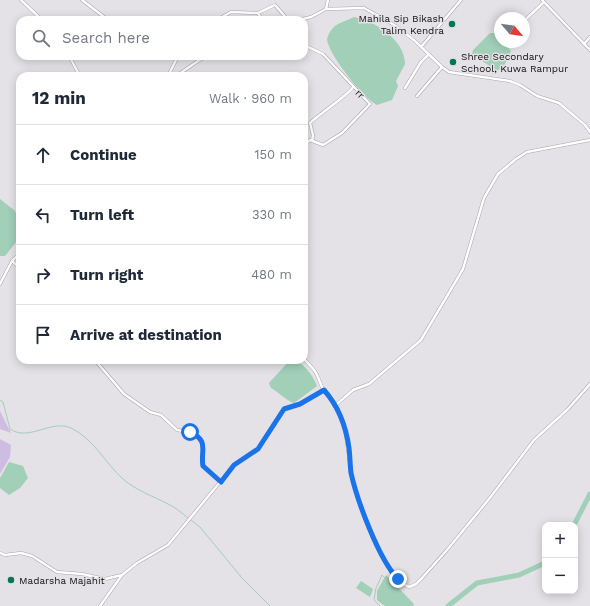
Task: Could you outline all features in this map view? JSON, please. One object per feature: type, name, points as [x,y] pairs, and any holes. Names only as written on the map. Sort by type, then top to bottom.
[{"type":"street","points":[[21,0],[38,16]]},
{"type":"street","points":[[82,0],[103,16]]},
{"type":"street","points":[[326,9],[328,0]]},
{"type":"street","points":[[421,47],[461,0]]},
{"type":"street","points":[[530,15],[543,1],[590,50]]},
{"type":"street","points":[[225,16],[231,12],[258,13],[275,5],[285,16]]},
{"type":"street","points":[[308,18],[326,9],[364,8],[396,26],[442,67],[455,74],[510,81],[520,85],[537,96],[559,103],[590,132]]},
{"type":"street","points":[[584,44],[590,37]]},
{"type":"street","name":"rr","points":[[308,47],[323,54],[370,104],[335,139],[323,145],[310,140],[308,142]]},
{"type":"street","points":[[405,88],[421,62],[429,54]]},
{"type":"street","points":[[71,60],[78,72]]},
{"type":"street","points":[[170,72],[176,60]]},
{"type":"street","points":[[182,72],[199,60]]},
{"type":"street","points":[[417,96],[442,67]]},
{"type":"street","points":[[312,141],[313,135],[310,123],[335,101],[349,92],[353,86]]},
{"type":"street","points":[[336,405],[353,390],[369,384],[421,340],[463,269],[484,198],[498,174],[516,158],[527,152],[590,140]]},
{"type":"street","points":[[0,284],[12,261],[16,257]]},
{"type":"street","points":[[12,261],[16,264]]},
{"type":"street","points":[[308,363],[316,373],[324,390],[336,405],[348,443],[351,472],[364,517],[390,570],[404,584],[411,587],[422,578],[461,534],[534,440],[568,409],[590,384]]},
{"type":"street","points":[[98,364],[124,394],[150,412],[161,415],[177,430],[185,430],[198,437],[204,448],[202,464],[221,482]]},
{"type":"street","points":[[100,606],[122,575],[137,563],[168,545],[234,465],[258,449],[284,409],[300,404],[324,390]]},
{"type":"street","points":[[0,553],[5,555],[21,552],[32,556],[57,572],[82,574],[106,579],[122,575]]},
{"type":"shaded area","points":[[354,17],[371,23],[387,33],[400,47],[404,55],[405,64],[396,81],[398,86],[392,100],[377,105],[371,101],[355,85],[333,55],[327,39],[329,34],[338,24]]},
{"type":"shaded area","points":[[490,33],[494,33],[494,48],[509,48],[511,51],[505,64],[497,71],[472,54],[473,50]]},
{"type":"shaded area","points":[[0,199],[16,213],[16,242],[5,256],[0,256]]},
{"type":"shaded area","points":[[286,364],[301,364],[313,377],[317,386],[294,403],[271,388],[269,383]]},
{"type":"shaded area","points":[[0,411],[11,433],[0,429]]},
{"type":"shaded area","points":[[0,439],[11,445],[10,457],[0,474]]},
{"type":"shaded area","points":[[9,462],[23,466],[28,478],[20,488],[9,495],[0,488],[0,478]]},
{"type":"shaded area","points":[[386,575],[414,604],[413,606],[385,606],[377,600],[377,591]]},
{"type":"shaded area","points":[[361,581],[373,589],[370,597],[356,588]]},
{"type":"waterway","points":[[0,400],[3,402],[10,429],[25,433],[56,426],[71,428],[86,438],[117,473],[128,483],[173,507],[188,518]]},
{"type":"waterway","points":[[576,522],[590,494]]},
{"type":"waterway","points":[[191,520],[200,527],[242,578],[270,606]]},
{"type":"waterway","points":[[448,606],[477,583],[519,575],[542,564]]},
{"type":"waterway","points":[[380,606],[374,600],[376,588],[382,575],[385,578]]},
{"type":"place","name":"Mahila Sip Bikash Talim Kendra","points":[[452,24]]},
{"type":"place","name":"Shree Secondary School, Kuwa Rampur","points":[[453,62]]},
{"type":"place","name":"Madarsha Majahit","points":[[11,580]]},
{"type":"route","points":[[190,432],[200,439],[204,448],[203,466],[221,482],[234,465],[258,449],[284,409],[300,404],[324,390],[336,405],[340,413],[348,443],[351,472],[364,517],[390,570],[398,579]]}]
